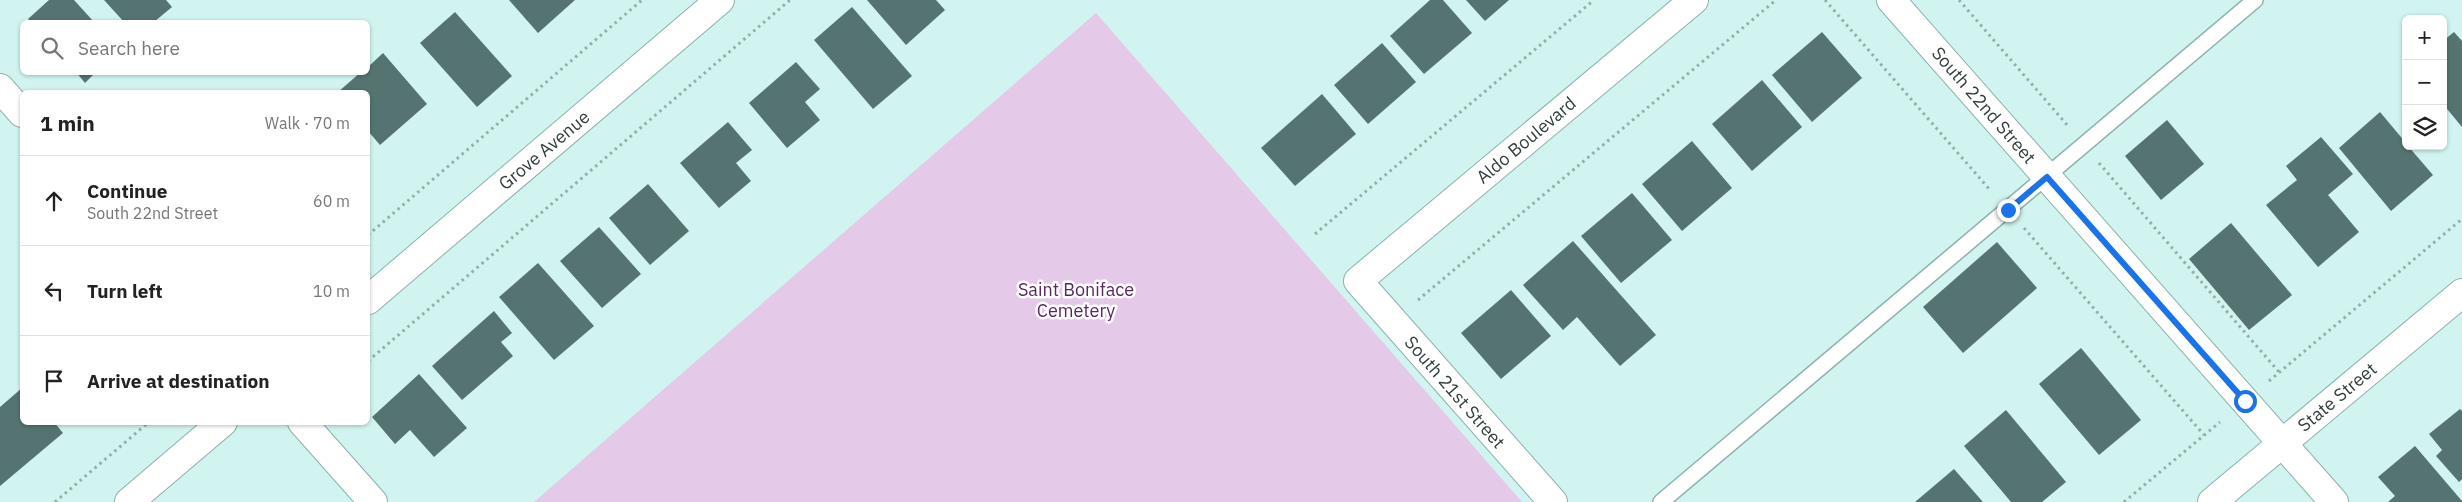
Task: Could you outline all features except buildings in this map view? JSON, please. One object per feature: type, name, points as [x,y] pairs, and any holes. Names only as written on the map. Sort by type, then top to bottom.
[{"type":"street","name":"Grove Avenue","points":[[370,298],[720,0]]},
{"type":"street","name":"Aldo Boulevard","points":[[1358,281],[1694,0]]},
{"type":"street","name":"South 22nd Street","points":[[1891,0],[2334,502]]},
{"type":"street","points":[[0,88],[20,111]]},
{"type":"street","name":"South 21st Street","points":[[1358,281],[1553,502]]},
{"type":"street","name":"State Street","points":[[2212,502],[2462,293]]},
{"type":"street","points":[[129,502],[219,425]]},
{"type":"street","points":[[305,425],[373,502]]},
{"type":"lane","points":[[1661,502],[2255,0]]},
{"type":"path","points":[[370,233],[642,0]]},
{"type":"path","points":[[370,359],[790,0]]},
{"type":"path","points":[[1316,234],[1594,0]]},
{"type":"path","points":[[1393,321],[1776,0]]},
{"type":"path","points":[[1959,0],[2280,372]]},
{"type":"path","points":[[2124,502],[2462,219]]},
{"type":"path","points":[[55,502],[145,425]]},
{"type":"green space","name":"Saint Boniface Cemetery","points":[[1096,13],[1522,502],[534,502]]},
{"type":"route","points":[[2008,210],[2047,177],[2245,401]]}]
